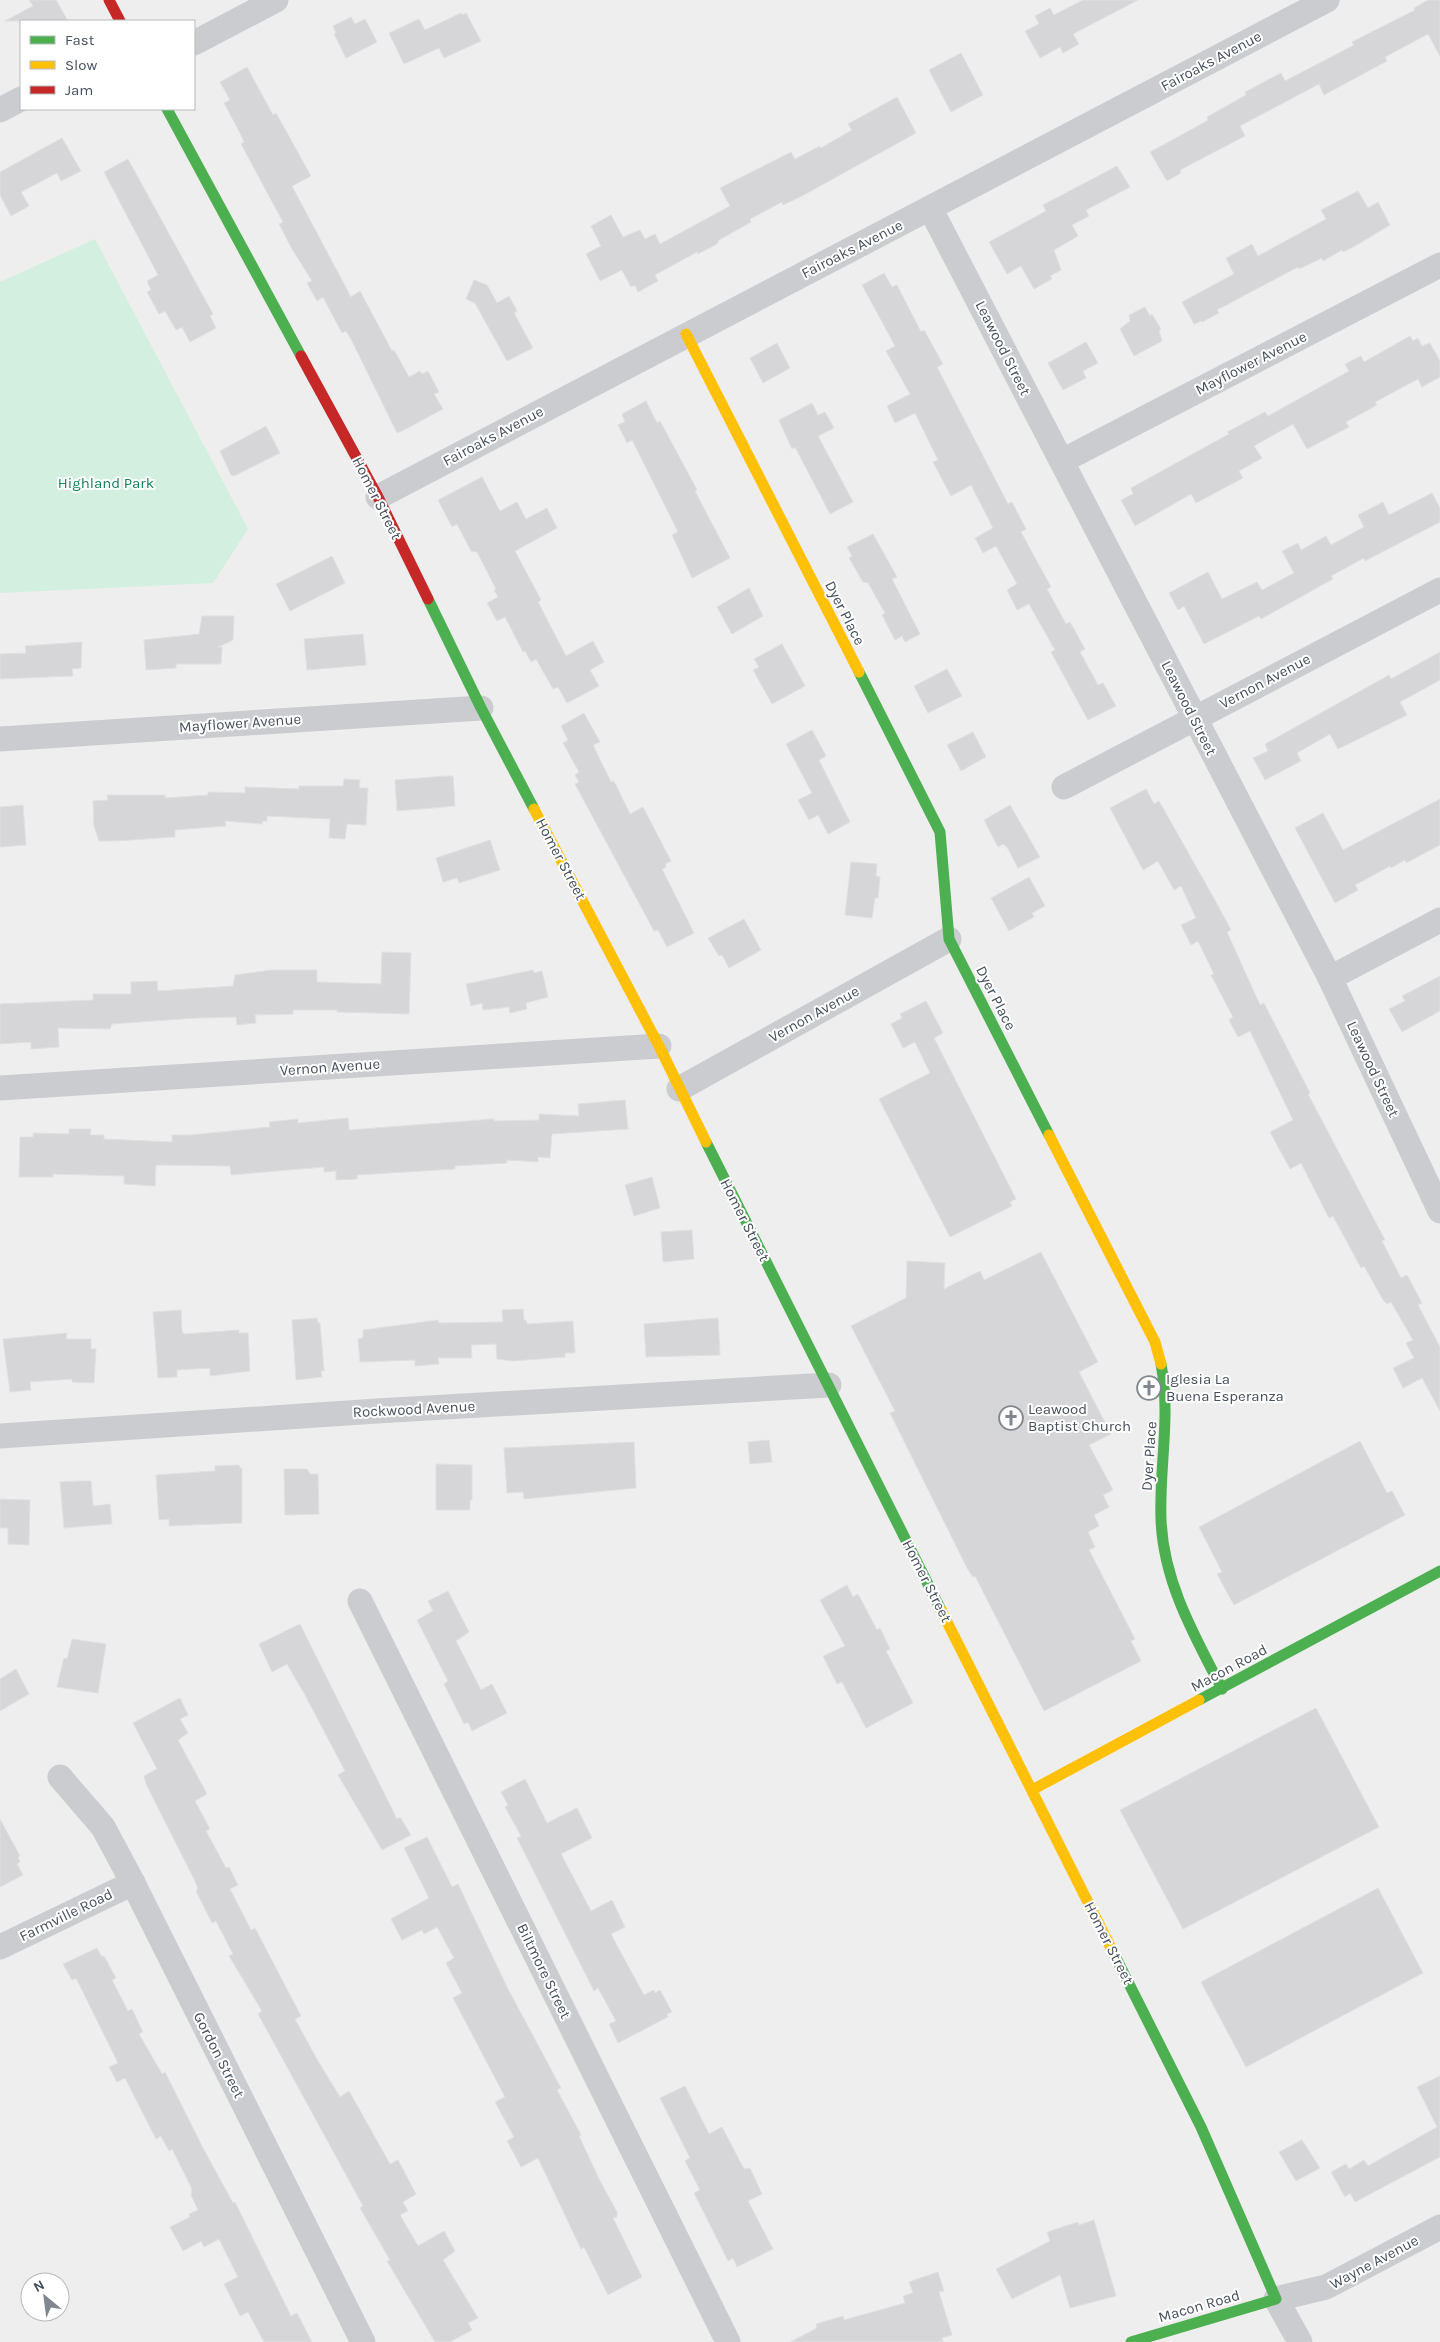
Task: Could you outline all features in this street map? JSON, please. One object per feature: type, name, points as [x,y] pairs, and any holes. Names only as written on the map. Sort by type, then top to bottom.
[{"type":"street","points":[[109,0],[119,20]]},
{"type":"street","points":[[195,42],[276,0]]},
{"type":"street","name":"Fairoaks Avenue","points":[[378,497],[1326,0]]},
{"type":"street","name":"Homer Street","points":[[168,110],[378,497],[481,708],[660,1046],[678,1089],[829,1385],[1201,2126],[1276,2299],[1300,2342]]},
{"type":"street","name":"Leawood Street","points":[[930,208],[1330,978],[1440,1211]]},
{"type":"street","name":"Mayflower Avenue","points":[[1062,462],[1440,265]]},
{"type":"street","name":"Dyer Place","points":[[686,334],[940,832],[949,939],[1155,1342],[1162,1364],[1166,1395],[1166,1429],[1161,1501],[1166,1562],[1183,1613],[1222,1689]]},
{"type":"street","name":"Vernon Avenue","points":[[1064,787],[1440,590]]},
{"type":"street","name":"Mayflower Avenue","points":[[0,739],[481,708]]},
{"type":"street","points":[[1330,978],[1440,920]]},
{"type":"street","name":"Vernon Avenue","points":[[678,1089],[949,939]]},
{"type":"street","name":"Vernon Avenue","points":[[0,1088],[660,1046]]},
{"type":"street","name":"Rockwood Avenue","points":[[0,1436],[377,1411],[829,1385]]},
{"type":"street","name":"Macon Road","points":[[1032,1790],[1440,1571]]},
{"type":"street","name":"Biltmore Street","points":[[360,1601],[728,2342]]},
{"type":"street","name":"Gordon Street","points":[[60,1777],[103,1827],[133,1883],[363,2342]]},
{"type":"street","name":"Farmville Road","points":[[0,1947],[133,1883]]},
{"type":"street","name":"Wayne Avenue","points":[[1276,2299],[1326,2287],[1440,2227]]},
{"type":"street","name":"Macon Road","points":[[1131,2342],[1276,2299]]},
{"type":"green space","name":"Highland Park","points":[[95,239],[248,529],[213,583],[0,593],[0,282]]},
{"type":"building","points":[[29,0],[56,0],[67,20],[5,21],[33,6]]},
{"type":"building","points":[[1083,0],[1138,0],[1073,34],[1079,44],[1063,53],[1060,47],[1040,58],[1025,31],[1039,24],[1035,16],[1050,8],[1054,15]]},
{"type":"building","points":[[1428,0],[1440,0],[1440,56],[1428,34],[1385,57],[1387,61],[1324,95],[1319,84],[1240,126],[1245,136],[1180,170],[1181,173],[1167,181],[1150,152],[1205,122],[1208,120],[1207,117],[1246,95],[1245,92],[1281,73],[1285,81],[1354,45],[1352,42],[1415,10],[1414,8]]},
{"type":"building","points":[[461,13],[462,15],[466,13],[481,41],[444,58],[439,48],[404,64],[389,33],[419,19],[425,30]]},
{"type":"building","points":[[351,17],[355,24],[365,19],[377,42],[346,58],[334,34],[336,33],[333,26]]},
{"type":"building","points":[[961,53],[983,95],[951,112],[929,70]]},
{"type":"building","points":[[247,67],[273,115],[276,113],[311,176],[292,186],[351,297],[360,291],[392,351],[394,350],[409,377],[420,371],[422,374],[428,371],[439,392],[434,394],[443,409],[397,433],[351,339],[346,331],[342,333],[323,297],[317,301],[307,283],[312,281],[279,224],[283,222],[241,144],[244,142],[224,103],[230,100],[220,82]]},
{"type":"building","points":[[897,97],[916,133],[802,196],[783,205],[782,202],[750,219],[751,222],[719,240],[717,244],[698,254],[697,252],[655,275],[658,281],[638,292],[635,285],[631,287],[622,270],[600,281],[586,254],[601,246],[591,226],[611,215],[623,237],[640,230],[645,239],[655,234],[660,244],[730,206],[720,188],[791,152],[795,159],[820,146],[821,148],[852,130],[848,124]]},
{"type":"building","points":[[62,138],[81,171],[61,181],[57,173],[21,192],[29,206],[11,216],[0,195],[0,172]]},
{"type":"building","points":[[128,159],[213,314],[210,316],[216,328],[190,342],[182,327],[176,330],[165,311],[159,314],[147,292],[151,290],[147,281],[158,275],[104,172]]},
{"type":"building","points":[[1117,166],[1130,187],[1086,210],[1089,216],[1072,225],[1078,236],[1054,250],[1061,270],[1050,276],[1052,279],[1034,289],[1021,266],[1007,274],[989,242],[1046,211],[1043,205]]},
{"type":"building","points":[[1358,191],[1368,208],[1378,202],[1390,225],[1343,252],[1342,250],[1323,261],[1322,258],[1299,269],[1298,267],[1217,310],[1219,313],[1194,324],[1182,302],[1234,274],[1226,258],[1252,244],[1258,256],[1326,219],[1321,210]]},
{"type":"building","points":[[884,273],[892,287],[897,285],[921,332],[924,330],[943,364],[937,367],[1008,504],[1012,502],[1026,529],[1021,532],[1051,587],[1047,589],[1066,624],[1070,622],[1085,649],[1080,652],[1098,685],[1103,683],[1116,706],[1088,720],[1051,652],[1055,650],[1029,604],[1017,610],[1007,590],[1017,584],[996,546],[983,553],[975,538],[993,528],[971,485],[951,496],[933,462],[938,460],[915,413],[895,423],[887,406],[910,394],[886,351],[895,346],[862,285]]},
{"type":"building","points":[[474,280],[487,285],[497,303],[509,296],[517,311],[514,313],[533,348],[507,361],[475,303],[466,299]]},
{"type":"building","points":[[1145,307],[1150,316],[1152,314],[1161,329],[1159,330],[1162,341],[1134,356],[1120,329],[1130,321],[1129,315]]},
{"type":"building","points":[[1410,336],[1413,341],[1418,338],[1422,346],[1430,343],[1440,361],[1440,377],[1422,387],[1418,379],[1375,402],[1377,405],[1346,422],[1349,427],[1307,449],[1293,424],[1254,446],[1262,458],[1239,471],[1243,478],[1196,503],[1191,494],[1135,526],[1121,500],[1133,494],[1131,488],[1229,434],[1227,432],[1265,412],[1268,416],[1349,371],[1345,364],[1361,356],[1364,362]]},
{"type":"building","points":[[1086,342],[1098,363],[1083,371],[1086,378],[1063,390],[1048,363]]},
{"type":"building","points":[[777,343],[790,368],[763,383],[750,358]]},
{"type":"building","points":[[646,401],[657,423],[660,421],[688,473],[697,490],[695,491],[730,558],[692,578],[672,535],[678,532],[632,440],[627,443],[618,425],[625,422],[622,414]]},
{"type":"building","points":[[812,403],[818,415],[825,412],[834,428],[818,436],[853,502],[830,514],[795,447],[792,449],[779,420]]},
{"type":"building","points":[[266,426],[280,453],[234,476],[231,475],[220,451]]},
{"type":"building","points":[[482,477],[500,511],[517,502],[526,519],[547,508],[557,528],[515,551],[541,600],[538,602],[566,656],[593,641],[604,662],[590,670],[599,686],[567,703],[558,687],[553,689],[536,659],[531,662],[525,651],[523,652],[505,617],[497,621],[487,603],[498,597],[494,590],[496,589],[477,552],[471,551],[457,524],[452,527],[438,500]]},
{"type":"building","points":[[1432,493],[1440,508],[1440,522],[1365,561],[1364,558],[1331,576],[1333,579],[1261,619],[1259,616],[1204,644],[1184,606],[1178,610],[1169,593],[1208,572],[1222,599],[1257,582],[1262,590],[1294,573],[1282,551],[1298,543],[1301,550],[1326,536],[1331,545],[1364,527],[1358,515],[1383,502],[1389,515]]},
{"type":"building","points":[[873,534],[897,577],[892,579],[920,634],[905,642],[902,636],[895,640],[882,615],[885,613],[868,583],[863,582],[849,558],[852,556],[847,547]]},
{"type":"building","points":[[332,556],[345,583],[290,611],[276,584]]},
{"type":"building","points":[[749,588],[763,616],[732,634],[717,607]]},
{"type":"building","points":[[202,616],[234,616],[233,640],[218,647],[222,647],[221,664],[176,664],[176,668],[146,670],[144,640],[199,634]]},
{"type":"building","points":[[363,634],[366,665],[307,670],[304,639]]},
{"type":"building","points":[[82,642],[81,668],[72,669],[73,676],[0,679],[0,654],[26,653],[25,646]]},
{"type":"building","points":[[782,644],[805,686],[772,704],[753,670],[759,667],[754,659]]},
{"type":"building","points":[[1440,652],[1440,680],[1400,702],[1407,715],[1338,749],[1330,734],[1297,753],[1301,761],[1265,780],[1253,758],[1268,751],[1265,744],[1389,675],[1391,679]]},
{"type":"building","points":[[947,669],[962,696],[928,713],[914,686]]},
{"type":"building","points":[[584,713],[600,742],[593,745],[611,782],[613,781],[616,785],[630,814],[643,807],[671,861],[665,864],[666,867],[662,869],[694,933],[667,947],[658,930],[654,931],[575,784],[579,782],[575,775],[579,772],[563,743],[568,740],[561,726]]},
{"type":"building","points":[[812,730],[826,756],[819,760],[850,822],[828,834],[818,815],[809,820],[798,800],[812,793],[786,744]]},
{"type":"building","points":[[973,732],[986,757],[961,771],[947,745]]},
{"type":"building","points":[[453,776],[455,806],[397,811],[395,780]]},
{"type":"building","points":[[344,779],[360,780],[359,788],[368,788],[366,825],[347,824],[345,839],[329,838],[330,819],[267,816],[267,821],[263,821],[262,824],[225,821],[226,826],[175,830],[175,837],[116,841],[99,841],[94,826],[93,801],[108,800],[107,795],[165,795],[165,798],[208,795],[208,792],[245,793],[245,787],[299,789],[299,786],[343,786]]},
{"type":"building","points":[[1146,789],[1154,804],[1159,801],[1216,902],[1231,930],[1227,932],[1260,1005],[1264,1003],[1310,1093],[1308,1094],[1385,1240],[1382,1241],[1401,1278],[1407,1275],[1422,1303],[1418,1305],[1440,1347],[1440,1411],[1422,1378],[1403,1388],[1393,1368],[1414,1358],[1406,1343],[1413,1340],[1391,1302],[1387,1304],[1383,1300],[1364,1266],[1361,1268],[1333,1216],[1329,1218],[1301,1163],[1290,1169],[1270,1132],[1293,1120],[1250,1031],[1238,1037],[1229,1020],[1233,1017],[1211,975],[1214,974],[1198,941],[1191,945],[1181,925],[1196,918],[1181,886],[1174,890],[1158,861],[1143,870],[1110,808]]},
{"type":"building","points":[[1440,799],[1440,845],[1406,863],[1405,860],[1391,868],[1390,866],[1355,885],[1358,890],[1335,903],[1295,828],[1323,813],[1343,850]]},
{"type":"building","points":[[23,805],[26,845],[0,847],[0,807]]},
{"type":"building","points":[[1010,805],[1040,857],[1018,868],[1007,847],[1003,844],[998,847],[984,820]]},
{"type":"building","points":[[490,840],[500,870],[459,883],[457,878],[443,882],[436,858]]},
{"type":"building","points":[[851,862],[877,864],[876,876],[880,877],[878,898],[875,898],[872,918],[845,915]]},
{"type":"building","points":[[1029,877],[1045,906],[1032,913],[1034,917],[1009,931],[991,898]]},
{"type":"building","points":[[744,919],[761,950],[729,968],[722,955],[719,956],[708,938]]},
{"type":"building","points":[[382,952],[411,953],[409,1014],[337,1012],[337,1010],[293,1010],[293,1014],[255,1015],[256,1023],[237,1025],[236,1017],[112,1024],[110,1029],[58,1028],[59,1047],[31,1049],[31,1042],[0,1044],[0,1004],[93,1000],[93,994],[131,994],[131,982],[157,981],[158,991],[233,986],[235,975],[271,970],[317,970],[317,982],[381,984]]},
{"type":"building","points":[[533,970],[534,973],[542,971],[548,997],[526,1003],[527,1009],[510,1013],[509,1007],[483,1010],[482,1003],[471,1006],[466,984]]},
{"type":"building","points":[[1440,976],[1440,1011],[1402,1032],[1389,1009],[1405,1001],[1402,996]]},
{"type":"building","points":[[926,1001],[943,1033],[934,1038],[1016,1199],[1010,1202],[1012,1206],[950,1237],[879,1099],[930,1073],[915,1042],[903,1048],[891,1024],[902,1018],[900,1014]]},
{"type":"building","points":[[625,1100],[628,1129],[552,1134],[550,1158],[538,1157],[538,1162],[507,1160],[507,1163],[455,1166],[455,1169],[357,1175],[357,1179],[336,1180],[336,1171],[324,1172],[324,1167],[231,1175],[230,1166],[156,1165],[155,1186],[124,1184],[124,1176],[53,1174],[53,1177],[19,1177],[20,1137],[33,1137],[33,1133],[69,1134],[69,1129],[91,1129],[90,1135],[104,1135],[104,1139],[172,1142],[172,1135],[270,1127],[269,1122],[298,1119],[298,1123],[348,1118],[349,1130],[494,1119],[494,1121],[539,1120],[539,1114],[579,1116],[578,1104]]},
{"type":"building","points":[[652,1177],[660,1208],[634,1216],[625,1185]]},
{"type":"building","points":[[692,1230],[694,1259],[663,1262],[661,1232]]},
{"type":"building","points":[[1041,1252],[1098,1362],[1079,1372],[1111,1434],[1089,1445],[1113,1490],[1103,1495],[1109,1507],[1094,1515],[1099,1526],[1088,1532],[1095,1547],[1089,1550],[1135,1639],[1131,1641],[1141,1661],[1044,1711],[975,1576],[973,1577],[967,1568],[890,1413],[895,1411],[851,1326],[906,1298],[907,1261],[945,1263],[944,1289],[980,1271],[984,1280]]},
{"type":"building","points":[[523,1309],[524,1320],[526,1320],[527,1324],[573,1321],[575,1353],[565,1353],[565,1357],[512,1361],[497,1359],[496,1344],[471,1345],[472,1358],[438,1358],[439,1364],[415,1366],[415,1360],[360,1362],[358,1339],[363,1338],[363,1330],[438,1320],[439,1323],[503,1322],[502,1310]]},
{"type":"building","points":[[181,1310],[182,1331],[184,1334],[239,1330],[239,1333],[248,1333],[250,1371],[210,1376],[210,1368],[177,1370],[177,1377],[158,1378],[153,1312]]},
{"type":"building","points":[[317,1318],[318,1323],[320,1323],[324,1371],[321,1371],[322,1377],[296,1380],[292,1320]]},
{"type":"building","points":[[718,1318],[720,1355],[646,1357],[644,1324]]},
{"type":"building","points":[[67,1333],[66,1339],[91,1339],[91,1349],[96,1349],[94,1383],[72,1382],[72,1379],[30,1382],[31,1390],[10,1392],[3,1339]]},
{"type":"building","points":[[769,1440],[772,1462],[750,1464],[748,1442]]},
{"type":"building","points":[[1360,1441],[1387,1493],[1392,1491],[1405,1515],[1234,1605],[1217,1574],[1222,1572],[1199,1527]]},
{"type":"building","points":[[634,1442],[636,1488],[524,1499],[523,1492],[507,1493],[504,1448]]},
{"type":"building","points":[[436,1464],[472,1465],[472,1500],[470,1500],[470,1510],[436,1510]]},
{"type":"building","points":[[239,1465],[242,1468],[242,1523],[169,1526],[169,1519],[159,1520],[156,1475],[215,1471],[215,1466]]},
{"type":"building","points":[[284,1469],[307,1469],[310,1474],[318,1474],[319,1514],[285,1515]]},
{"type":"building","points":[[91,1481],[93,1506],[110,1504],[112,1524],[64,1528],[60,1482]]},
{"type":"building","points":[[0,1499],[30,1500],[29,1545],[8,1544],[8,1528],[0,1528]]},
{"type":"building","points":[[847,1585],[853,1597],[858,1594],[877,1630],[880,1628],[890,1649],[886,1651],[913,1703],[866,1728],[842,1682],[837,1684],[823,1656],[845,1646],[820,1600]]},
{"type":"building","points":[[448,1591],[469,1632],[456,1641],[481,1690],[492,1684],[507,1713],[472,1731],[468,1722],[464,1724],[444,1684],[448,1681],[417,1620],[433,1611],[428,1601]]},
{"type":"building","points":[[300,1624],[397,1819],[400,1817],[411,1835],[382,1850],[338,1775],[345,1771],[287,1664],[272,1672],[259,1644]]},
{"type":"building","points":[[72,1639],[106,1644],[98,1693],[57,1687],[64,1658],[67,1659]]},
{"type":"building","points":[[16,1669],[29,1694],[0,1711],[0,1679]]},
{"type":"building","points":[[180,1698],[188,1715],[180,1719],[188,1733],[178,1740],[207,1794],[195,1801],[210,1829],[206,1831],[226,1868],[229,1867],[238,1885],[230,1889],[251,1930],[255,1928],[301,2016],[295,2019],[318,2061],[340,2097],[349,2091],[390,2164],[398,2160],[416,2194],[403,2202],[408,2211],[400,2215],[418,2246],[444,2231],[455,2251],[443,2260],[478,2318],[468,2323],[472,2330],[450,2342],[435,2342],[387,2261],[390,2260],[360,2208],[363,2206],[258,2014],[262,2011],[229,1956],[233,1954],[216,1921],[212,1923],[196,1891],[198,1889],[195,1881],[146,1784],[144,1776],[157,1769],[133,1723]]},
{"type":"building","points":[[1316,1708],[1379,1827],[1183,1929],[1120,1810]]},
{"type":"building","points":[[525,1779],[547,1823],[577,1808],[592,1838],[561,1854],[591,1911],[612,1900],[625,1927],[611,1934],[621,1953],[644,1995],[654,1990],[655,1993],[660,1990],[672,2012],[667,2014],[668,2017],[618,2043],[609,2024],[616,2021],[598,1988],[594,1991],[517,1838],[521,1836],[505,1807],[508,1805],[501,1792]]},
{"type":"building","points":[[0,1819],[20,1856],[18,1857],[20,1862],[17,1864],[23,1875],[0,1887]]},
{"type":"building","points":[[427,1837],[452,1887],[458,1884],[507,1987],[561,2088],[557,2090],[581,2135],[579,2136],[600,2181],[617,2212],[617,2217],[613,2218],[642,2277],[608,2295],[584,2247],[581,2249],[538,2158],[521,2167],[507,2141],[514,2137],[495,2102],[505,2097],[453,1998],[462,1993],[446,1963],[454,1958],[437,1927],[424,1934],[422,1930],[402,1940],[391,1919],[429,1898],[404,1848]]},
{"type":"building","points":[[1378,1888],[1423,1973],[1246,2067],[1201,1982]]},
{"type":"building","points":[[97,1948],[102,1957],[104,1956],[116,1978],[112,1980],[128,2011],[132,2009],[143,2032],[139,2034],[162,2074],[165,2072],[204,2150],[233,2203],[235,2202],[291,2316],[297,2313],[312,2342],[264,2342],[248,2312],[240,2316],[224,2284],[238,2277],[219,2239],[204,2247],[201,2241],[183,2251],[170,2227],[190,2217],[189,2214],[198,2210],[191,2195],[192,2189],[172,2149],[169,2151],[161,2136],[156,2139],[125,2078],[117,2082],[109,2067],[118,2063],[76,1978],[72,1980],[63,1964]]},
{"type":"building","points":[[1440,2076],[1440,2157],[1355,2202],[1350,2193],[1345,2197],[1331,2172],[1346,2164],[1349,2169],[1364,2160],[1368,2166],[1437,2127],[1417,2087]]},
{"type":"building","points":[[685,2086],[709,2134],[722,2127],[744,2169],[750,2168],[762,2194],[748,2201],[773,2249],[737,2267],[733,2258],[728,2261],[694,2193],[700,2190],[685,2161],[690,2158],[660,2098]]},
{"type":"building","points":[[1302,2140],[1320,2168],[1296,2181],[1279,2152]]},
{"type":"building","points":[[1094,2220],[1116,2296],[1070,2308],[1060,2275],[1012,2299],[996,2269],[1050,2241],[1047,2232],[1078,2222],[1079,2225]]},
{"type":"building","points":[[938,2272],[944,2291],[939,2292],[952,2335],[942,2338],[943,2342],[790,2342],[817,2328],[816,2324],[843,2316],[844,2320],[905,2303],[903,2296],[913,2293],[909,2282]]},
{"type":"traffic: fast","points":[[168,110],[301,356]]},
{"type":"traffic: fast","points":[[428,599],[481,708],[534,809]]},
{"type":"traffic: fast","points":[[859,672],[940,832],[949,939],[1049,1135]]},
{"type":"traffic: fast","points":[[706,1142],[941,1610]]},
{"type":"traffic: fast","points":[[1161,1364],[1165,1403],[1161,1519],[1167,1564],[1191,1628],[1222,1689]]},
{"type":"traffic: fast","points":[[1199,1700],[1440,1571]]},
{"type":"traffic: fast","points":[[1115,1956],[1201,2127],[1276,2299],[1131,2342]]},
{"type":"traffic: slow","points":[[686,334],[859,672]]},
{"type":"traffic: slow","points":[[534,809],[659,1046],[706,1142]]},
{"type":"traffic: slow","points":[[1049,1135],[1155,1342],[1161,1364]]},
{"type":"traffic: slow","points":[[941,1610],[1115,1956]]},
{"type":"traffic: slow","points":[[1032,1790],[1199,1700]]},
{"type":"traffic: jam","points":[[109,0],[119,20]]},
{"type":"traffic: jam","points":[[301,356],[378,497],[428,599]]},
{"type":"place","name":"Iglesia La Buena Esperanza","points":[[1149,1388]]},
{"type":"place","name":"Leawood Baptist Church","points":[[1011,1418]]}]
